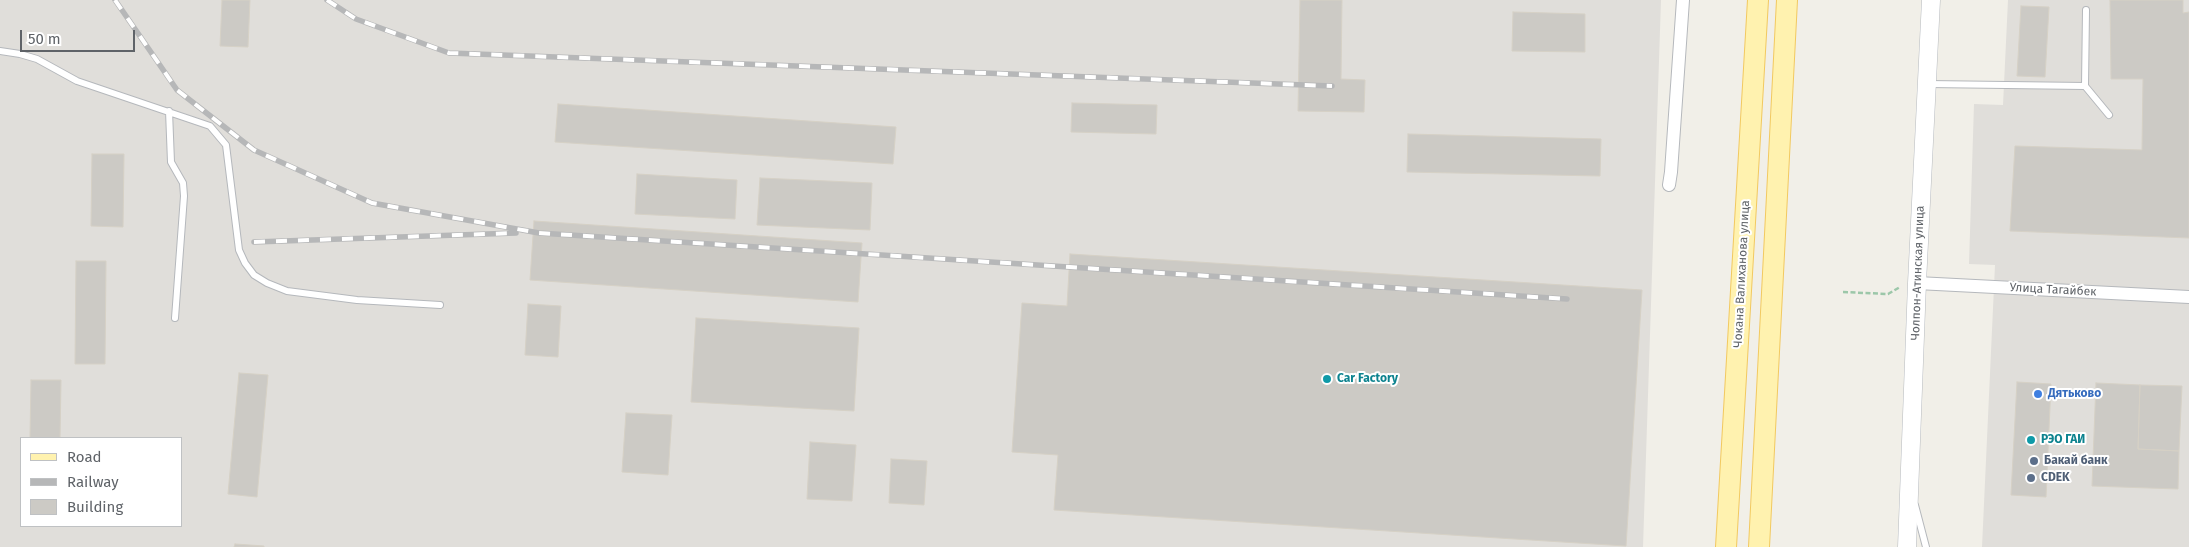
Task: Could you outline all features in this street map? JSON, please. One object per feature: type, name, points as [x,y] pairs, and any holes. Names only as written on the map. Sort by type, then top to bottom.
[{"type":"main road","name":"Чокана Валиханова улица","points":[[1726,547],[1758,0]]},
{"type":"main road","points":[[1759,547],[1788,0]]},
{"type":"street","points":[[1669,185],[1672,172],[1683,0]]},
{"type":"street","name":"Чолпон-Атинская улица","points":[[1907,547],[1917,283],[1931,0]]},
{"type":"street","name":"Улица Тагайбек","points":[[1917,283],[2189,297]]},
{"type":"lane","points":[[2086,10],[2085,86],[2109,115]]},
{"type":"lane","points":[[0,52],[20,54],[37,59],[77,81],[169,110],[210,126],[226,145],[239,250],[245,263],[254,275],[267,283],[287,291],[357,300],[440,305]]},
{"type":"lane","points":[[1927,84],[2085,86]]},
{"type":"lane","points":[[169,110],[171,162],[183,183],[184,196],[176,318]]},
{"type":"lane","points":[[1910,487],[1926,547]]},
{"type":"path","points":[[1844,292],[1888,294]]},
{"type":"shaded area","points":[[0,0],[1661,0],[1643,547],[0,547]]},
{"type":"shaded area","points":[[2008,0],[2189,0],[2189,547],[1982,547],[1995,265],[1969,264],[1974,104],[2003,105]]},
{"type":"building","points":[[222,0],[250,0],[248,47],[220,46]]},
{"type":"building","points":[[1300,0],[1342,0],[1341,79],[1365,80],[1364,112],[1298,111]]},
{"type":"building","points":[[2110,0],[2183,0],[2183,13],[2189,12],[2189,238],[2010,231],[2015,146],[2142,150],[2143,79],[2111,79]]},
{"type":"building","points":[[2021,6],[2049,7],[2045,77],[2017,76]]},
{"type":"building","points":[[1513,12],[1585,14],[1585,52],[1512,51]]},
{"type":"building","points":[[1072,103],[1157,105],[1156,134],[1071,132]]},
{"type":"building","points":[[558,104],[896,127],[893,164],[555,142]]},
{"type":"building","points":[[1408,134],[1601,139],[1600,176],[1407,172]]},
{"type":"building","points":[[92,154],[124,154],[123,227],[91,226]]},
{"type":"building","points":[[637,174],[737,180],[735,219],[635,214]]},
{"type":"building","points":[[760,178],[872,183],[870,230],[757,225]]},
{"type":"building","points":[[534,221],[862,243],[858,302],[530,280]]},
{"type":"building","name":"Car Factory","points":[[1070,254],[1642,290],[1626,546],[1054,510],[1058,455],[1012,452],[1022,303],[1067,306]]},
{"type":"building","points":[[76,261],[106,261],[105,364],[75,364]]},
{"type":"building","points":[[528,304],[561,306],[558,357],[525,355]]},
{"type":"building","points":[[696,318],[859,328],[854,411],[691,402]]},
{"type":"building","points":[[239,373],[268,375],[257,497],[228,494]]},
{"type":"building","points":[[31,380],[61,380],[60,437],[30,437]]},
{"type":"building","name":"РЭО ГАИ","points":[[2017,382],[2051,384],[2046,497],[2011,495]]},
{"type":"building","points":[[2096,383],[2140,385],[2138,449],[2179,451],[2178,489],[2092,486]]},
{"type":"building","points":[[2140,385],[2182,386],[2179,451],[2138,449]]},
{"type":"building","points":[[626,413],[672,415],[668,475],[622,472]]},
{"type":"building","points":[[810,442],[856,445],[852,501],[807,499]]},
{"type":"building","points":[[891,459],[927,461],[924,505],[889,503]]},
{"type":"building","points":[[235,544],[264,546],[264,547],[234,547]]},
{"type":"railway","points":[[115,0],[177,90],[254,150],[372,203],[539,233],[1567,299]]},
{"type":"railway","points":[[327,0],[356,19],[449,53],[1332,86]]},
{"type":"railway","points":[[254,242],[516,233]]},
{"type":"place","name":"Car Factory","points":[[1327,379]]},
{"type":"place","name":"Дятьково","points":[[2038,394]]},
{"type":"place","name":"РЭО ГАИ","points":[[2031,440]]},
{"type":"place","name":"Бакай банк","points":[[2034,461]]},
{"type":"place","name":"CDEK","points":[[2031,478]]}]
